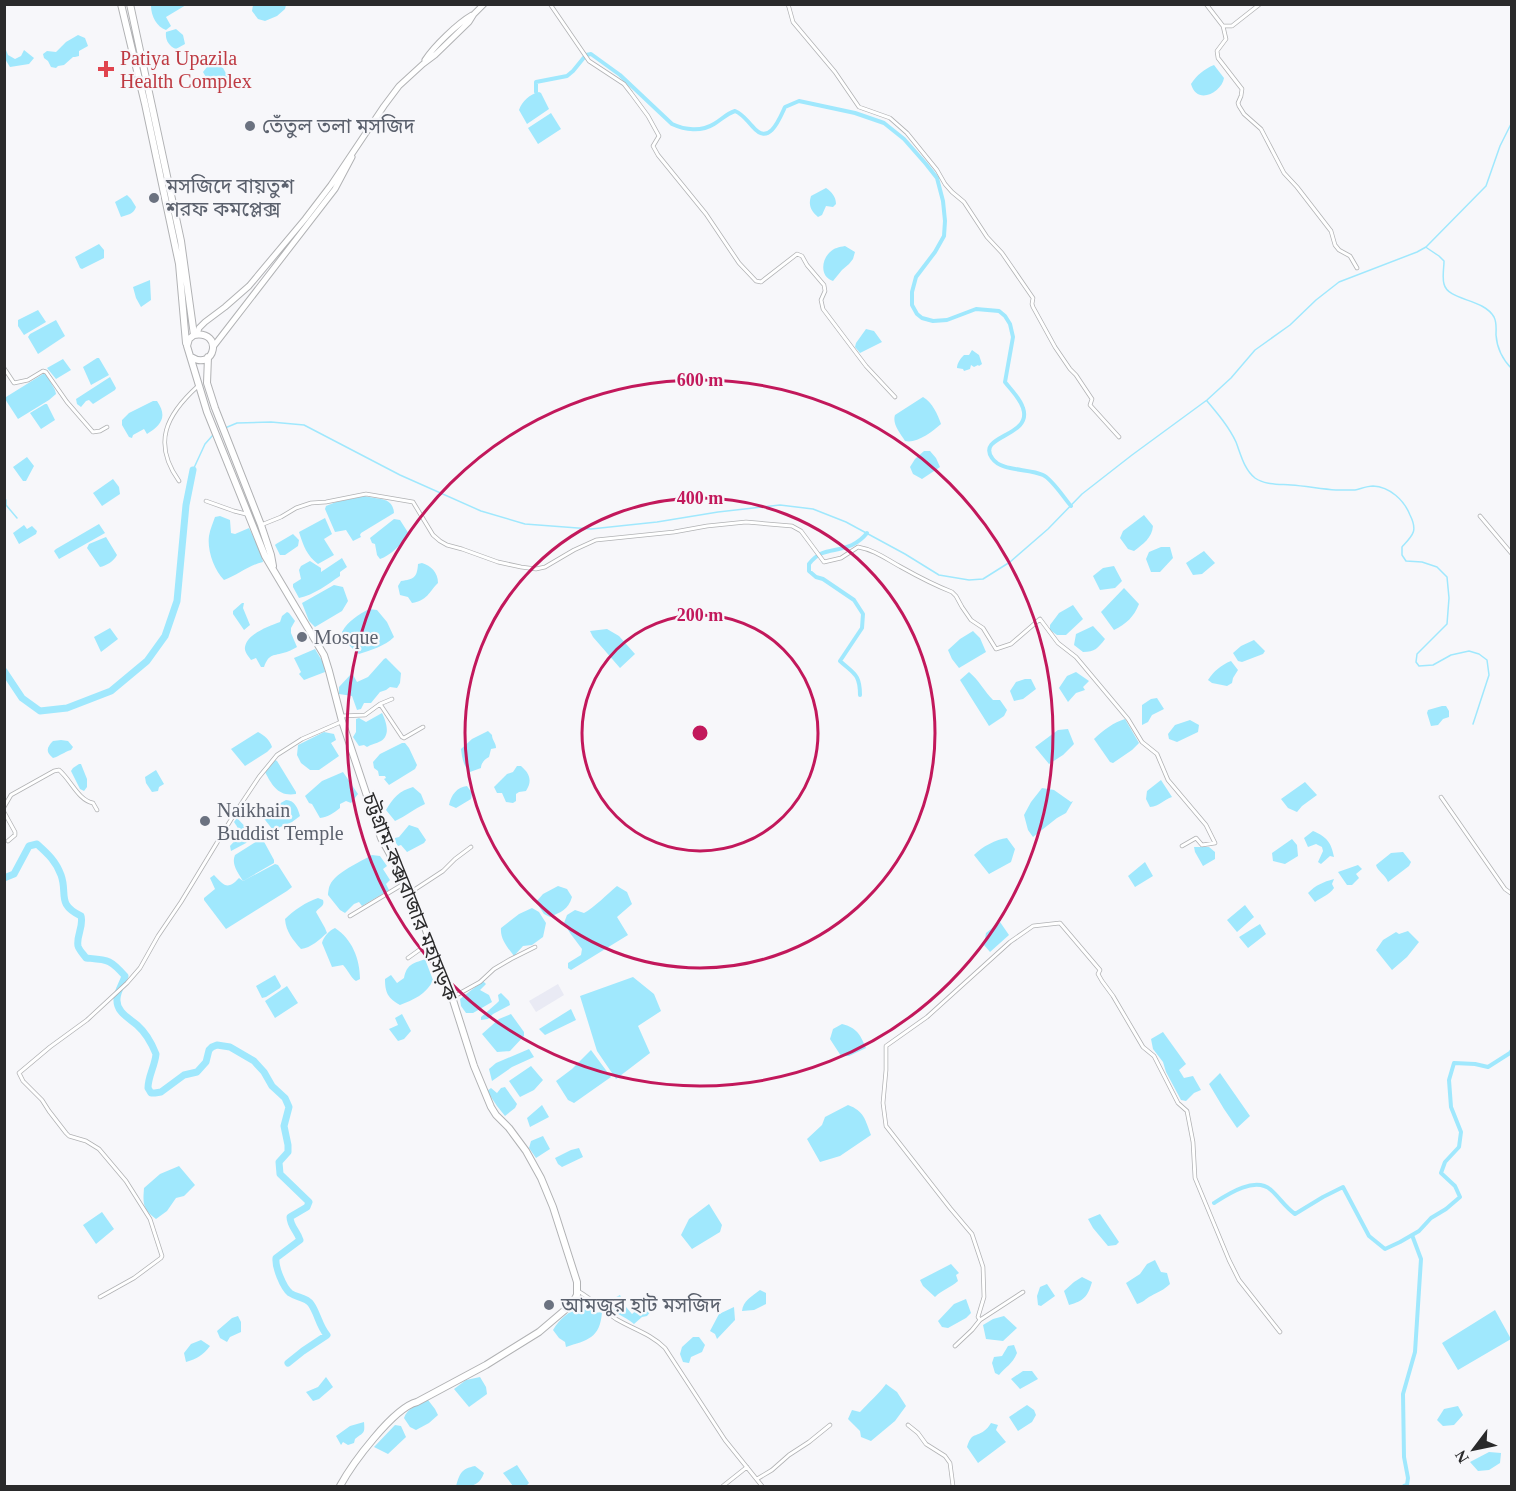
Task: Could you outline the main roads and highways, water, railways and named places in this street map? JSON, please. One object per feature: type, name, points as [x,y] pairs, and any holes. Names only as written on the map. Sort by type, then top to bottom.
[{"type":"highway","points":[[121,4],[179,264],[187,346],[190,357],[201,360],[208,357],[213,347],[207,336],[196,334],[189,339],[187,346]]},
{"type":"highway","points":[[130,4],[182,241],[196,334]]},
{"type":"highway","name":"চট্টগ্রাম-কক্সবাজার মহাসড়ক","points":[[190,357],[207,412],[265,556],[324,655],[342,719],[381,838],[411,892],[491,1107],[526,1151],[541,1178],[553,1207],[577,1282],[578,1291],[572,1304],[539,1332],[433,1395],[411,1404],[394,1417],[353,1465],[340,1486]]},
{"type":"highway","name":"চট্টগ্রাম-কক্সবাজার মহাসড়ক","points":[[208,357],[207,383],[261,525],[274,569]]},
{"type":"main road","points":[[196,334],[199,328],[249,286],[305,219],[354,153],[399,86],[423,64],[430,52],[484,4]]},
{"type":"main road","points":[[213,347],[334,189],[354,153]]},
{"type":"water","points":[[253,4],[286,5],[277,16],[265,21],[258,19],[252,11]]},
{"type":"water","points":[[153,5],[186,5],[166,17],[171,26],[166,30],[155,21],[151,10]]},
{"type":"water","points":[[176,29],[183,35],[185,44],[176,49],[168,42],[166,32]]},
{"type":"water","points":[[78,35],[85,38],[88,46],[79,51],[79,56],[73,57],[64,65],[51,67],[43,54],[47,51],[56,52]]},
{"type":"water","points":[[6,50],[8,55],[15,59],[21,56],[24,50],[34,58],[29,64],[10,67],[5,59]]},
{"type":"water","points":[[214,63],[223,68],[228,77],[226,81],[212,88],[203,72]]},
{"type":"water","points":[[1214,65],[1224,78],[1222,83],[1214,92],[1198,94],[1191,84],[1207,68]]},
{"type":"water","points":[[539,92],[549,109],[527,124],[519,110],[527,98]]},
{"type":"water","points":[[551,113],[561,129],[538,144],[528,128]]},
{"type":"water","points":[[826,188],[833,195],[836,204],[833,207],[826,206],[822,215],[818,217],[811,208],[811,196]]},
{"type":"water","points":[[127,195],[136,207],[132,213],[121,217],[115,202]]},
{"type":"water","points":[[99,244],[104,250],[104,258],[80,268],[75,257]]},
{"type":"water","points":[[845,246],[855,252],[853,259],[833,281],[824,272],[825,259],[833,250]]},
{"type":"water","points":[[150,280],[151,300],[141,307],[133,287]]},
{"type":"water","points":[[38,310],[46,322],[24,335],[18,326],[18,320]]},
{"type":"water","points":[[56,320],[65,336],[38,354],[28,337]]},
{"type":"water","points":[[866,329],[874,331],[882,342],[860,353],[855,347],[856,343]]},
{"type":"water","points":[[972,350],[979,355],[982,364],[974,367],[971,365],[970,369],[964,371],[957,368],[958,362],[964,355],[969,355]]},
{"type":"water","points":[[97,358],[109,375],[91,385],[83,367]]},
{"type":"water","points":[[63,359],[71,370],[56,379],[47,368]]},
{"type":"water","points":[[46,374],[56,394],[18,419],[5,399],[6,397]]},
{"type":"water","points":[[110,377],[115,390],[93,404],[89,400],[81,407],[77,404],[76,399]]},
{"type":"water","points":[[923,397],[932,405],[941,424],[919,439],[905,441],[896,425],[895,415]]},
{"type":"water","points":[[157,401],[162,412],[159,424],[147,434],[144,429],[132,438],[129,437],[122,425],[122,420],[129,413]]},
{"type":"water","points":[[45,404],[55,420],[41,429],[30,413]]},
{"type":"water","points":[[924,451],[930,451],[940,467],[922,479],[913,474],[910,467]]},
{"type":"water","points":[[27,457],[34,466],[26,481],[23,481],[13,467]]},
{"type":"water","points":[[113,479],[119,487],[120,494],[102,506],[93,493]]},
{"type":"water","points":[[365,496],[388,501],[394,513],[361,533],[361,537],[353,541],[346,530],[335,532],[325,509],[326,506]]},
{"type":"water","points":[[1144,515],[1153,526],[1151,534],[1134,551],[1128,549],[1120,538],[1123,531]]},
{"type":"water","points":[[220,516],[230,520],[231,533],[235,534],[249,528],[261,552],[263,562],[224,580],[214,565],[209,542],[215,517]]},
{"type":"water","points":[[325,518],[332,534],[324,539],[334,555],[318,564],[306,550],[299,532]]},
{"type":"water","points":[[394,519],[400,520],[409,534],[396,549],[380,559],[375,544],[370,538]]},
{"type":"water","points":[[99,524],[105,533],[59,559],[54,551],[56,549]]},
{"type":"water","points":[[24,525],[27,529],[32,526],[37,531],[36,534],[19,544],[13,533]]},
{"type":"water","points":[[293,534],[299,540],[298,546],[285,555],[280,555],[275,545]]},
{"type":"water","points":[[106,537],[117,555],[110,563],[100,567],[87,548],[89,544]]},
{"type":"water","points":[[1161,547],[1170,547],[1173,558],[1160,572],[1151,572],[1146,559],[1149,552]]},
{"type":"water","points":[[1204,551],[1215,563],[1202,574],[1193,575],[1186,563]]},
{"type":"water","points":[[342,558],[347,567],[340,572],[340,576],[315,592],[299,598],[293,584],[301,579],[299,570],[301,566],[310,561],[321,568],[321,572]]},
{"type":"water","points":[[422,563],[433,570],[438,583],[425,598],[412,603],[408,597],[400,595],[398,586],[401,581],[414,577],[418,564]]},
{"type":"water","points":[[1114,566],[1122,581],[1115,588],[1100,590],[1093,576],[1103,568]]},
{"type":"water","points":[[334,585],[343,587],[348,601],[342,611],[315,627],[309,621],[302,603]]},
{"type":"water","points":[[1124,588],[1139,604],[1129,620],[1114,630],[1101,612]]},
{"type":"water","points":[[244,603],[243,608],[250,625],[244,630],[233,614],[233,611]]},
{"type":"water","points":[[1073,605],[1083,619],[1066,635],[1057,635],[1050,630],[1050,625],[1059,613]]},
{"type":"water","points":[[369,609],[377,610],[387,622],[394,637],[382,645],[359,654],[344,638],[342,632],[350,621]]},
{"type":"water","points":[[287,612],[295,621],[291,633],[297,647],[271,656],[264,667],[261,667],[256,658],[251,660],[247,654],[245,649],[247,642],[259,631],[280,622],[282,616]]},
{"type":"water","points":[[1093,626],[1105,639],[1096,649],[1083,652],[1074,645],[1076,634]]},
{"type":"water","points":[[110,628],[118,639],[101,652],[94,637]]},
{"type":"water","points":[[607,629],[619,636],[635,654],[620,668],[590,631]]},
{"type":"water","points":[[973,631],[980,638],[986,652],[959,668],[948,650]]},
{"type":"water","points":[[1254,640],[1265,651],[1263,654],[1242,662],[1238,661],[1233,653]]},
{"type":"water","points":[[315,649],[324,664],[325,672],[304,680],[299,674],[301,672],[294,658]]},
{"type":"water","points":[[386,658],[401,673],[400,683],[397,688],[390,687],[380,692],[371,703],[364,703],[361,709],[357,710],[352,696],[339,694],[339,687],[352,673],[357,682],[368,677]]},
{"type":"water","points":[[1231,661],[1238,670],[1232,683],[1227,686],[1208,680],[1224,664]]},
{"type":"water","points":[[969,672],[993,700],[1000,700],[1007,710],[1004,716],[989,726],[960,680]]},
{"type":"water","points":[[1076,672],[1089,681],[1083,687],[1085,690],[1076,693],[1068,702],[1059,688],[1067,676]]},
{"type":"water","points":[[1031,679],[1036,689],[1023,699],[1014,701],[1010,691],[1016,682]]},
{"type":"water","points":[[1157,698],[1164,709],[1152,715],[1148,722],[1142,725],[1142,705]]},
{"type":"water","points":[[1446,706],[1449,717],[1443,719],[1438,725],[1431,726],[1428,710]]},
{"type":"water","points":[[382,713],[387,728],[384,738],[367,747],[359,746],[353,737],[356,732],[356,719],[359,718],[366,722]]},
{"type":"water","points":[[1125,719],[1139,743],[1113,763],[1094,739],[1108,727]]},
{"type":"water","points":[[1190,720],[1199,725],[1198,732],[1177,742],[1169,739],[1168,734],[1175,725]]},
{"type":"water","points":[[1068,729],[1074,744],[1049,764],[1035,747],[1058,730]]},
{"type":"water","points":[[488,731],[492,735],[496,748],[491,749],[489,757],[481,768],[470,772],[464,764],[461,749],[472,739]]},
{"type":"water","points":[[258,732],[270,742],[272,747],[245,766],[231,749]]},
{"type":"water","points":[[324,732],[334,734],[336,740],[331,743],[339,756],[319,770],[310,770],[301,763],[297,755],[298,745]]},
{"type":"water","points":[[53,741],[68,741],[73,747],[53,758],[48,752],[48,747]]},
{"type":"water","points":[[402,743],[409,748],[417,765],[415,769],[389,785],[384,779],[385,776],[379,776],[373,762],[380,754]]},
{"type":"water","points":[[275,760],[296,794],[280,792],[270,781],[265,772]]},
{"type":"water","points":[[79,764],[87,779],[87,787],[84,791],[80,789],[71,771]]},
{"type":"water","points":[[517,766],[521,766],[526,771],[529,783],[526,791],[516,794],[516,801],[506,802],[502,793],[497,793],[494,787]]},
{"type":"water","points":[[156,770],[164,784],[159,787],[158,791],[152,792],[145,777]]},
{"type":"water","points":[[343,772],[358,794],[351,803],[346,801],[340,804],[340,808],[333,813],[320,818],[305,796],[322,781]]},
{"type":"water","points":[[1161,780],[1172,797],[1150,807],[1146,799],[1147,791]]},
{"type":"water","points":[[1305,782],[1317,795],[1297,812],[1288,808],[1281,799]]},
{"type":"water","points":[[467,786],[472,793],[471,799],[456,808],[449,805],[455,792]]},
{"type":"water","points":[[413,787],[421,794],[425,804],[395,821],[386,810],[397,796]]},
{"type":"water","points":[[1042,788],[1054,790],[1071,802],[1073,801],[1066,813],[1033,837],[1028,830],[1024,815]]},
{"type":"water","points":[[286,800],[294,803],[300,816],[273,830],[262,816],[263,813]]},
{"type":"water","points":[[237,818],[252,834],[246,843],[231,851],[230,846],[239,835],[234,822]]},
{"type":"water","points":[[409,825],[418,828],[426,840],[407,852],[394,840]]},
{"type":"water","points":[[1313,831],[1328,841],[1333,852],[1334,857],[1330,856],[1321,864],[1318,862],[1323,851],[1322,847],[1316,844],[1308,847],[1304,838]]},
{"type":"water","points":[[262,838],[274,863],[243,881],[234,865],[235,855]]},
{"type":"water","points":[[1007,838],[1015,849],[1011,862],[989,874],[974,855],[989,844]]},
{"type":"water","points":[[1292,839],[1297,845],[1298,856],[1285,864],[1273,861],[1272,853]]},
{"type":"water","points":[[1194,847],[1209,847],[1215,852],[1215,859],[1203,866]]},
{"type":"water","points":[[1403,852],[1411,862],[1409,866],[1388,882],[1376,865],[1391,853]]},
{"type":"water","points":[[372,855],[380,856],[387,866],[383,869],[390,880],[386,884],[389,890],[362,906],[359,902],[354,904],[345,913],[328,895],[330,886],[333,880],[343,872]]},
{"type":"water","points":[[1145,862],[1153,876],[1135,887],[1128,876]]},
{"type":"water","points":[[275,864],[278,865],[292,887],[226,929],[204,900],[215,889],[210,878],[214,875],[223,884],[228,885],[239,878],[243,881]]},
{"type":"water","points":[[1358,865],[1362,869],[1356,874],[1359,878],[1352,885],[1347,885],[1338,872]]},
{"type":"water","points":[[1334,879],[1332,884],[1334,888],[1315,902],[1308,893],[1320,884]]},
{"type":"water","points":[[558,886],[567,889],[572,897],[566,908],[550,917],[544,914],[536,902],[543,894]]},
{"type":"water","points":[[617,886],[627,892],[632,904],[617,917],[628,935],[571,970],[568,968],[568,963],[581,955],[582,949],[564,923],[567,915],[575,910],[584,913]]},
{"type":"water","points":[[318,898],[323,900],[323,904],[316,912],[327,933],[312,945],[301,949],[288,932],[285,919],[292,912]]},
{"type":"water","points":[[1245,905],[1254,917],[1237,932],[1227,920]]},
{"type":"water","points":[[532,908],[539,912],[546,923],[543,937],[532,945],[523,946],[514,956],[503,940],[501,928],[519,914]]},
{"type":"water","points":[[1000,922],[1009,935],[990,952],[984,945],[986,933]]},
{"type":"water","points":[[1260,924],[1266,934],[1248,948],[1239,937]]},
{"type":"water","points":[[335,928],[346,938],[357,957],[360,979],[356,981],[343,965],[332,967],[322,943],[327,934]]},
{"type":"water","points":[[1408,931],[1419,942],[1392,970],[1376,950],[1383,940],[1396,932],[1399,934]]},
{"type":"water","points":[[425,959],[433,980],[419,996],[400,1005],[388,995],[385,979],[391,975],[397,983],[404,978],[411,965]]},
{"type":"water","points":[[275,975],[280,988],[262,998],[256,986]]},
{"type":"water","points":[[633,977],[654,994],[661,1011],[638,1026],[650,1053],[616,1079],[597,1051],[580,996]]},
{"type":"water","points":[[483,981],[486,984],[480,990],[489,995],[492,1002],[473,1013],[466,1013],[461,1006],[460,999]]},
{"type":"water","points":[[287,986],[298,1003],[275,1018],[265,1001]]},
{"type":"water","points":[[501,993],[510,1005],[488,1019],[481,1020],[481,1017],[499,1001],[498,995]]},
{"type":"water","points":[[571,1009],[576,1020],[545,1035],[539,1029]]},
{"type":"water","points":[[402,1014],[411,1031],[404,1039],[398,1041],[389,1029],[398,1025],[395,1018]]},
{"type":"water","points":[[511,1014],[524,1032],[524,1036],[510,1051],[497,1052],[482,1034],[499,1019]]},
{"type":"water","points":[[842,1024],[857,1032],[866,1048],[849,1056],[841,1056],[830,1039],[833,1029]]},
{"type":"water","points":[[1163,1032],[1186,1064],[1179,1070],[1184,1078],[1193,1076],[1201,1090],[1186,1101],[1181,1100],[1163,1062],[1153,1049],[1151,1039]]},
{"type":"water","points":[[529,1049],[534,1057],[512,1067],[492,1081],[489,1069],[496,1063]]},
{"type":"water","points":[[591,1050],[611,1077],[574,1103],[568,1100],[556,1081]]},
{"type":"water","points":[[531,1066],[543,1080],[534,1090],[520,1097],[509,1081]]},
{"type":"water","points":[[1220,1073],[1250,1116],[1237,1128],[1209,1084]]},
{"type":"water","points":[[505,1087],[517,1104],[505,1116],[487,1091],[491,1088],[497,1093]]},
{"type":"water","points":[[542,1105],[549,1117],[530,1127],[527,1118]]},
{"type":"water","points":[[848,1105],[861,1113],[871,1135],[840,1156],[820,1162],[807,1139],[822,1125],[825,1117]]},
{"type":"water","points":[[543,1136],[550,1149],[536,1158],[529,1148],[531,1141]]},
{"type":"water","points":[[579,1148],[583,1157],[562,1167],[558,1164],[555,1158]]},
{"type":"water","points":[[179,1166],[195,1185],[184,1196],[176,1198],[167,1211],[156,1219],[144,1205],[144,1188],[160,1174]]},
{"type":"water","points":[[709,1204],[722,1225],[720,1232],[692,1249],[681,1235],[689,1219]]},
{"type":"water","points":[[102,1212],[114,1229],[96,1244],[83,1225]]},
{"type":"water","points":[[1100,1214],[1119,1242],[1116,1245],[1108,1246],[1088,1219]]},
{"type":"water","points":[[1155,1260],[1161,1272],[1167,1273],[1170,1284],[1137,1304],[1126,1283],[1140,1274],[1147,1264]]},
{"type":"water","points":[[951,1264],[959,1273],[956,1275],[958,1281],[935,1297],[920,1280]]},
{"type":"water","points":[[1082,1277],[1092,1282],[1089,1291],[1082,1300],[1069,1305],[1064,1291]]},
{"type":"water","points":[[1047,1284],[1055,1296],[1041,1306],[1038,1305],[1037,1296],[1040,1287]]},
{"type":"water","points":[[760,1290],[766,1293],[766,1304],[754,1310],[742,1311],[746,1302]]},
{"type":"water","points":[[620,1295],[632,1314],[648,1300],[652,1304],[651,1311],[634,1324],[605,1303]]},
{"type":"water","points":[[966,1299],[971,1313],[948,1328],[942,1327],[938,1321],[954,1304]]},
{"type":"water","points":[[581,1306],[590,1307],[594,1313],[602,1312],[601,1321],[591,1337],[566,1347],[565,1342],[553,1330],[565,1316]]},
{"type":"water","points":[[734,1307],[735,1320],[717,1339],[710,1331],[719,1314]]},
{"type":"water","points":[[1495,1310],[1511,1339],[1458,1370],[1442,1343]]},
{"type":"water","points":[[238,1316],[241,1322],[241,1332],[230,1337],[227,1342],[220,1338],[217,1331],[232,1318]]},
{"type":"water","points":[[1004,1316],[1017,1328],[1003,1341],[986,1339],[983,1325]]},
{"type":"water","points":[[693,1337],[699,1337],[705,1345],[702,1352],[691,1357],[689,1363],[683,1362],[680,1354],[682,1347]]},
{"type":"water","points":[[201,1340],[210,1346],[200,1356],[186,1362],[184,1353],[191,1344]]},
{"type":"water","points":[[1014,1345],[1017,1353],[1013,1360],[999,1375],[995,1373],[992,1363],[994,1357],[1002,1356],[1008,1346]]},
{"type":"water","points":[[1023,1371],[1032,1371],[1038,1379],[1020,1389],[1011,1379]]},
{"type":"water","points":[[326,1377],[333,1387],[319,1399],[313,1401],[306,1392],[318,1387]]},
{"type":"water","points":[[480,1377],[487,1394],[469,1407],[454,1389],[466,1380]]},
{"type":"water","points":[[886,1384],[897,1392],[906,1406],[895,1421],[871,1441],[861,1437],[860,1431],[848,1419],[852,1410],[860,1412]]},
{"type":"water","points":[[428,1400],[438,1415],[416,1430],[410,1427],[404,1418],[408,1412]]},
{"type":"water","points":[[1027,1405],[1034,1410],[1036,1415],[1032,1422],[1018,1431],[1009,1417]]},
{"type":"water","points":[[1458,1406],[1463,1415],[1454,1425],[1443,1426],[1437,1420],[1444,1409]]},
{"type":"water","points":[[364,1422],[363,1432],[354,1443],[348,1445],[343,1442],[341,1445],[336,1436],[350,1426]]},
{"type":"water","points":[[991,1423],[998,1425],[996,1430],[1006,1442],[978,1463],[967,1447],[972,1437],[985,1430]]},
{"type":"water","points":[[395,1425],[401,1426],[406,1437],[388,1454],[374,1447]]},
{"type":"water","points":[[1489,1452],[1501,1453],[1500,1463],[1489,1470],[1478,1471],[1470,1462]]},
{"type":"water","points":[[517,1465],[529,1483],[526,1486],[513,1486],[503,1473]]},
{"type":"water","points":[[475,1466],[484,1473],[477,1484],[456,1486],[462,1472]]},
{"type":"waterway","points":[[536,92],[536,82],[567,76],[586,55],[591,54],[620,75],[672,124],[682,128],[704,128],[735,111],[764,134],[773,129],[785,107],[799,101],[855,113],[884,123],[904,139],[937,178],[943,201],[944,236],[916,277],[912,292],[912,305],[922,318],[933,321],[947,320],[976,309],[999,311],[1005,316],[1010,324],[1013,337],[1005,382],[1020,401],[1024,418],[1020,425],[997,440],[989,450],[992,458],[1002,466],[1046,477],[1071,506]]},
{"type":"waterway","points":[[225,428],[237,423],[271,422],[304,425],[400,475],[481,511],[525,524],[591,529],[780,505],[813,509],[846,522],[939,575],[969,580],[983,579],[1010,562],[1048,529],[1082,494],[1207,400],[1231,378],[1255,350],[1290,325],[1339,282],[1426,247],[1486,186],[1500,146],[1512,122]]},
{"type":"waterway","points":[[1427,248],[1444,261],[1443,281],[1447,290],[1482,306],[1494,317],[1499,349],[1512,369]]},
{"type":"waterway","points":[[1207,401],[1230,431],[1243,462],[1255,478],[1272,484],[1336,490],[1355,490],[1373,486],[1385,489],[1400,499],[1414,525],[1411,536],[1402,547],[1402,555],[1406,561],[1422,562],[1437,567],[1447,577],[1449,598],[1447,624],[1417,654],[1416,662],[1419,666],[1433,665],[1451,655],[1469,651],[1487,660],[1489,675],[1473,724]]},
{"type":"waterway","points":[[193,470],[205,444],[213,435]]},
{"type":"waterway","points":[[4,671],[22,698],[40,711],[67,708],[111,691],[147,661],[165,636],[177,601],[186,505],[193,470]]},
{"type":"waterway","points":[[4,498],[6,505],[17,518]]},
{"type":"waterway","points":[[860,695],[857,678],[840,661],[862,628],[863,614],[854,600],[809,571],[809,564],[819,555],[854,544],[867,533]]},
{"type":"waterway","points":[[4,878],[14,874],[29,846],[37,844],[54,862],[61,875],[66,903],[73,912],[81,916],[79,949],[86,958],[108,961],[125,976],[118,993],[117,1004],[124,1014],[143,1031],[156,1054],[148,1084],[151,1093],[161,1092],[184,1075],[197,1072],[206,1062],[209,1050],[217,1045],[230,1047],[254,1061],[272,1086],[285,1098],[289,1107],[284,1126],[288,1152],[279,1162],[280,1174],[309,1202],[307,1207],[290,1217],[300,1240],[276,1258],[277,1266],[287,1290],[311,1304],[327,1335],[288,1363]]},
{"type":"waterway","points":[[1214,1203],[1242,1188],[1265,1186],[1295,1214],[1343,1187],[1369,1236],[1385,1249],[1400,1242],[1419,1231],[1431,1218],[1460,1197],[1455,1186],[1441,1173],[1445,1162],[1459,1147],[1461,1132],[1451,1107],[1449,1080],[1454,1063],[1488,1067],[1512,1050]]},
{"type":"waterway","points":[[1404,1486],[1407,1485],[1408,1478],[1404,1457],[1403,1394],[1415,1352],[1421,1259],[1412,1235]]},
{"type":"place","name":"Patiya Upazila Health Complex","points":[[106,69]]},
{"type":"place","name":"তেঁতুল তলা মসজিদ","points":[[250,126]]},
{"type":"place","name":"মসজিদে বায়তুশ শরফ কমপ্লেক্স","points":[[154,198]]},
{"type":"place","name":"Mosque","points":[[302,637]]},
{"type":"place","name":"Naikhain Buddist Temple","points":[[205,821]]},
{"type":"place","name":"আমজুর হাট মসজিদ","points":[[549,1305]]}]
